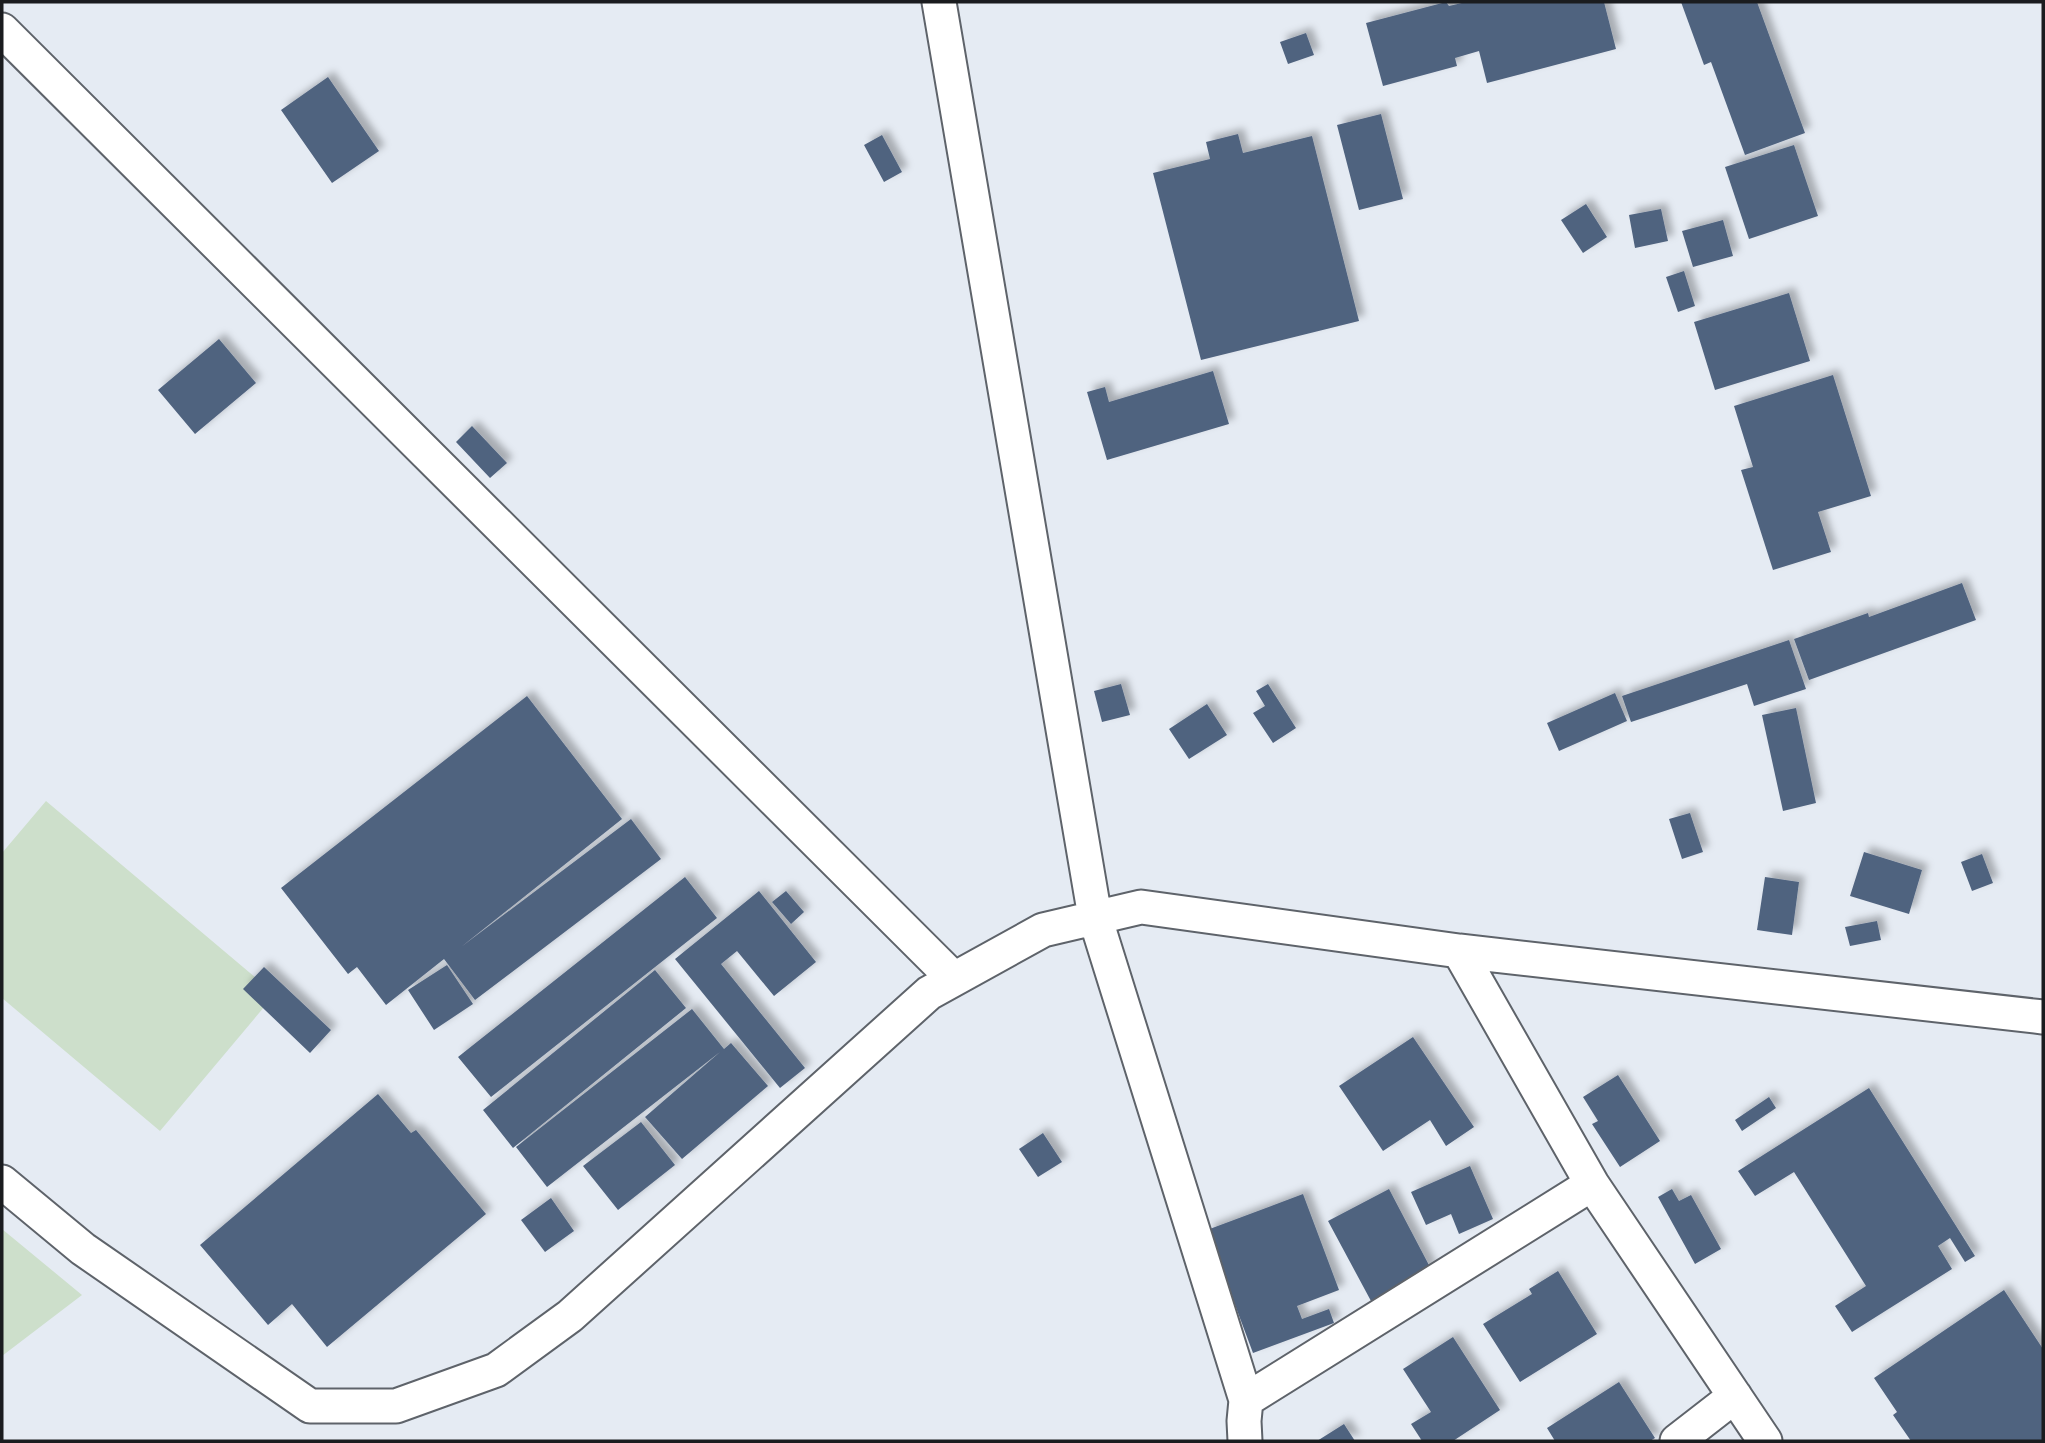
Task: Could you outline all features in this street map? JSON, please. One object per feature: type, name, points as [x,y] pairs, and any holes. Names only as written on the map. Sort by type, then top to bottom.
[{"type":"street","points":[[939,2],[1096,917],[1246,1400],[1245,1441]]},
{"type":"street","points":[[2,30],[954,979]]},
{"type":"street","points":[[2,1182],[83,1249],[310,1406],[396,1406],[496,1370],[570,1316],[929,993],[1043,930],[1096,917],[1141,907],[1459,951],[2043,1017]]},
{"type":"street","points":[[1459,951],[1592,1184],[1765,1441]]},
{"type":"street","points":[[1246,1400],[1592,1184]]},
{"type":"street","points":[[1677,1441],[1735,1396]]},
{"type":"green space","points":[[46,801],[275,994],[160,1131],[2,998],[2,853]]},
{"type":"green space","points":[[2,1229],[82,1295],[2,1356]]},
{"type":"building","points":[[1446,2],[1449,6],[1466,2],[1604,2],[1616,49],[1487,83],[1479,51],[1455,58],[1457,66],[1383,86],[1366,23]]},
{"type":"building","points":[[1681,2],[1757,2],[1805,133],[1745,155],[1711,62],[1704,65]]},
{"type":"building","points":[[1306,33],[1314,55],[1288,64],[1280,42]]},
{"type":"building","points":[[328,77],[379,151],[332,183],[281,110]]},
{"type":"building","points":[[1381,114],[1403,199],[1359,210],[1337,125]]},
{"type":"building","points":[[1238,134],[1243,153],[1312,136],[1359,321],[1201,360],[1153,173],[1210,159],[1206,142]]},
{"type":"building","points":[[882,135],[902,172],[884,182],[864,145]]},
{"type":"building","points":[[1794,145],[1818,216],[1749,239],[1725,167]]},
{"type":"building","points":[[1586,204],[1607,237],[1583,253],[1561,220]]},
{"type":"building","points":[[1661,209],[1668,241],[1635,248],[1629,215]]},
{"type":"building","points":[[1723,220],[1733,256],[1693,267],[1682,231]]},
{"type":"building","points":[[1684,271],[1695,306],[1678,312],[1666,277]]},
{"type":"building","points":[[1789,293],[1810,361],[1715,390],[1694,322]]},
{"type":"building","points":[[219,339],[256,383],[195,434],[158,390]]},
{"type":"building","points":[[1213,371],[1229,424],[1107,460],[1087,392],[1105,387],[1109,402]]},
{"type":"building","points":[[1833,375],[1871,496],[1818,512],[1831,552],[1773,570],[1741,470],[1753,467],[1734,406]]},
{"type":"building","points":[[472,426],[507,463],[490,478],[456,442]]},
{"type":"building","points":[[1962,583],[1976,620],[1809,680],[1794,639],[1868,613],[1869,617]]},
{"type":"building","points":[[1789,640],[1806,689],[1754,706],[1747,684],[1631,722],[1622,696]]},
{"type":"building","points":[[1121,684],[1130,715],[1102,722],[1094,691]]},
{"type":"building","points":[[1268,684],[1296,728],[1273,743],[1253,713],[1265,706],[1256,691]]},
{"type":"building","points":[[1615,693],[1627,721],[1559,751],[1547,723]]},
{"type":"building","points":[[527,696],[622,819],[461,947],[631,819],[661,859],[475,1000],[444,959],[386,1005],[357,967],[348,974],[281,888]]},
{"type":"building","points":[[1207,704],[1227,735],[1189,759],[1169,729]]},
{"type":"building","points":[[1796,708],[1816,803],[1783,811],[1762,715]]},
{"type":"building","points":[[1690,813],[1703,852],[1682,859],[1669,819]]},
{"type":"building","points":[[1864,852],[1922,870],[1909,914],[1850,896]]},
{"type":"building","points":[[1982,854],[1993,883],[1972,891],[1961,862]]},
{"type":"building","points":[[685,877],[717,918],[491,1097],[458,1057]]},
{"type":"building","points":[[1765,877],[1799,882],[1792,935],[1757,930]]},
{"type":"building","points":[[759,891],[816,962],[774,996],[737,951],[721,964],[805,1068],[780,1088],[675,959]]},
{"type":"building","points":[[786,891],[804,912],[791,924],[772,902]]},
{"type":"building","points":[[1877,921],[1881,940],[1850,946],[1845,927]]},
{"type":"building","points":[[447,965],[473,1004],[434,1030],[408,990]]},
{"type":"building","points":[[264,967],[331,1030],[310,1053],[243,989]]},
{"type":"building","points":[[655,970],[686,1008],[513,1148],[483,1110]]},
{"type":"building","points":[[692,1009],[724,1049],[731,1043],[768,1086],[682,1159],[645,1117],[720,1052],[547,1187],[516,1147]]},
{"type":"building","points":[[1413,1037],[1474,1127],[1446,1146],[1430,1120],[1383,1151],[1339,1086]]},
{"type":"building","points":[[1618,1075],[1660,1141],[1620,1167],[1592,1124],[1598,1121],[1583,1097]]},
{"type":"building","points":[[1869,1088],[1975,1256],[1965,1262],[1950,1238],[1938,1246],[1952,1269],[1852,1332],[1835,1306],[1866,1286],[1794,1172],[1755,1196],[1738,1171]]},
{"type":"building","points":[[378,1094],[411,1133],[416,1130],[486,1214],[327,1347],[292,1304],[268,1325],[200,1245]]},
{"type":"building","points":[[1769,1097],[1776,1108],[1742,1131],[1735,1120]]},
{"type":"building","points":[[641,1122],[675,1165],[618,1210],[583,1166]]},
{"type":"building","points":[[1043,1133],[1062,1162],[1038,1177],[1019,1149]]},
{"type":"building","points":[[1470,1166],[1493,1219],[1459,1234],[1451,1214],[1426,1225],[1411,1192]]},
{"type":"building","points":[[1389,1189],[1431,1269],[1371,1301],[1328,1221]]},
{"type":"building","points":[[1672,1189],[1679,1201],[1691,1195],[1721,1249],[1695,1264],[1658,1197]]},
{"type":"building","points":[[1303,1194],[1339,1290],[1297,1306],[1302,1319],[1329,1309],[1334,1323],[1253,1353],[1207,1230]]},
{"type":"building","points":[[551,1198],[574,1231],[545,1252],[521,1220]]},
{"type":"building","points":[[1558,1271],[1597,1334],[1520,1382],[1483,1324],[1532,1294],[1529,1289]]},
{"type":"building","points":[[2004,1290],[2043,1349],[2043,1441],[1911,1441],[1893,1415],[1897,1412],[1874,1378]]},
{"type":"building","points":[[1453,1337],[1500,1410],[1453,1441],[1422,1441],[1411,1424],[1431,1412],[1403,1369]]},
{"type":"building","points":[[1619,1382],[1655,1438],[1650,1441],[1555,1441],[1547,1428]]},
{"type":"building","points":[[1344,1424],[1355,1441],[1317,1441]]}]
